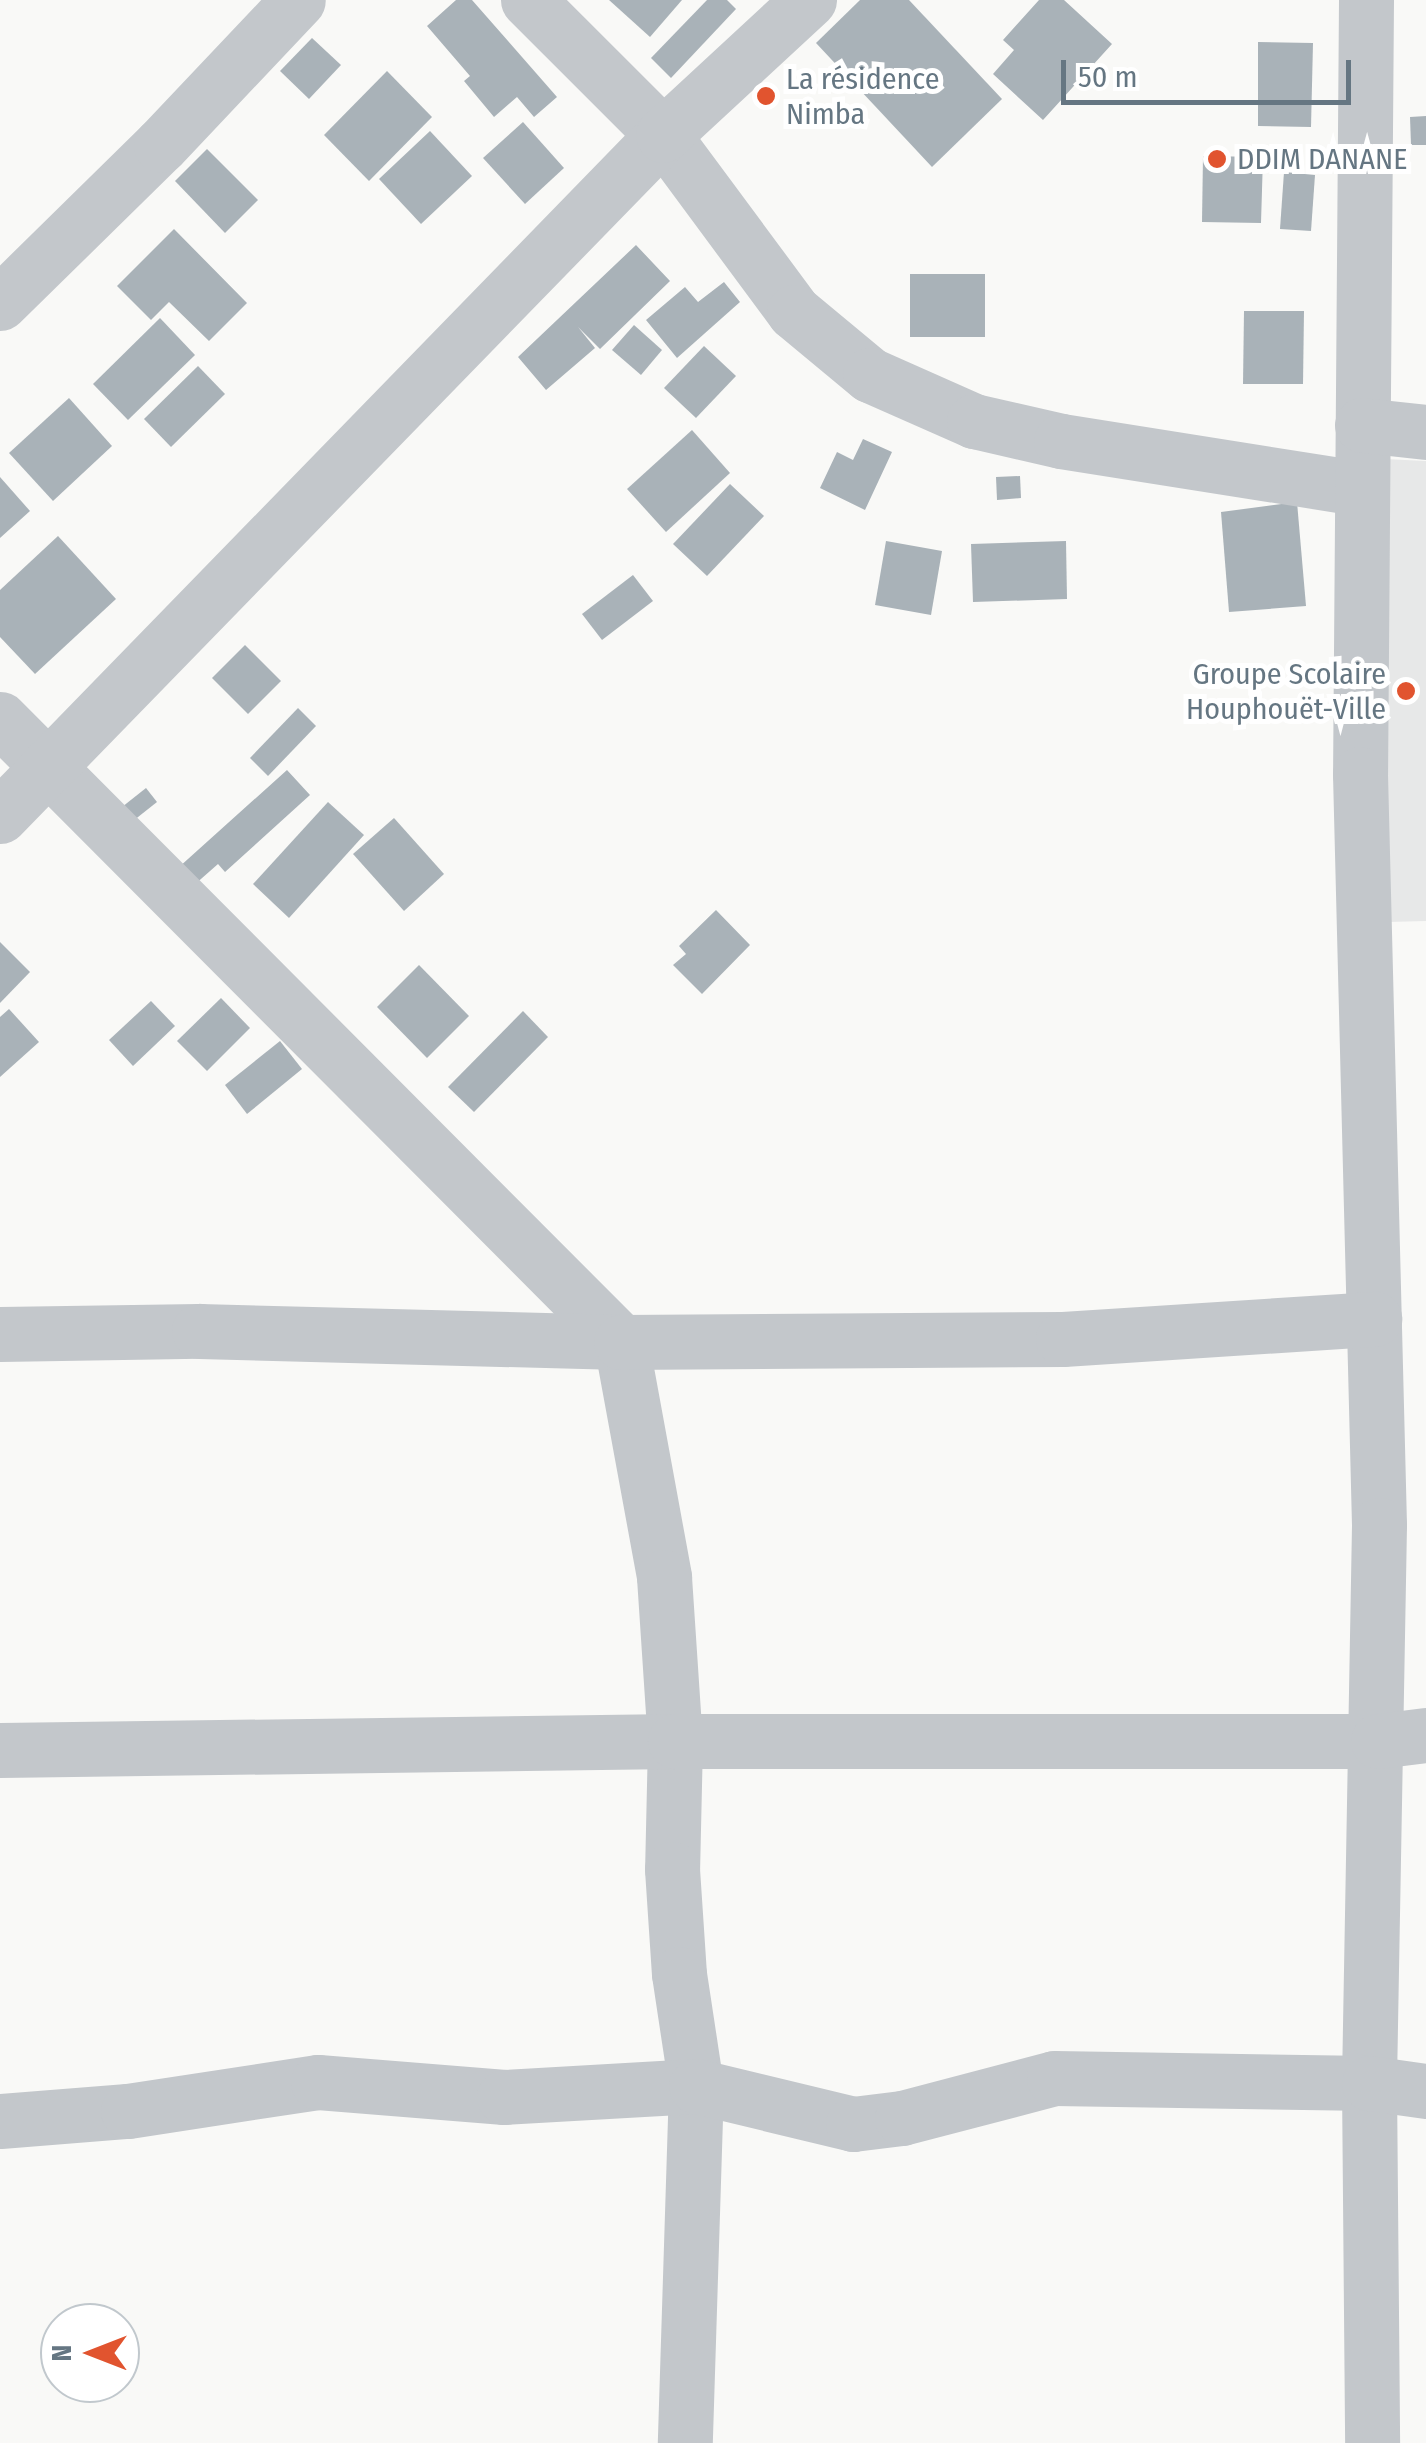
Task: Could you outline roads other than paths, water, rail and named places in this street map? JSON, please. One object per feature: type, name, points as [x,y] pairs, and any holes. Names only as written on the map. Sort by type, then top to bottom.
[{"type":"street","points":[[0,303],[161,146],[298,0]]},
{"type":"street","points":[[528,0],[663,135],[794,312],[870,375],[974,421],[1061,441],[1359,488]]},
{"type":"street","points":[[0,816],[50,770],[663,135],[810,0]]},
{"type":"street","points":[[1366,0],[1359,488],[1360,774],[1374,1319],[1402,1738],[1369,2083],[1372,2443]]},
{"type":"street","points":[[1362,425],[1426,432]]},
{"type":"street","points":[[0,719],[621,1342],[664,1576],[675,1741],[672,1869],[678,1974],[696,2086],[685,2443]]},
{"type":"street","points":[[0,1334],[199,1331],[621,1342],[1063,1339],[1374,1319]]},
{"type":"street","points":[[0,1750],[675,1741],[1402,1738]]},
{"type":"street","points":[[0,2121],[128,2111],[318,2082],[504,2097],[696,2086],[853,2124],[902,2118],[1054,2078],[1369,2083],[1426,2091]]},
{"type":"place","name":"La résidence Nimba","points":[[766,96]]},
{"type":"place","name":"DDIM DANANE","points":[[1217,159]]},
{"type":"place","name":"Groupe Scolaire Houphouët-Ville","points":[[1406,691]]}]
